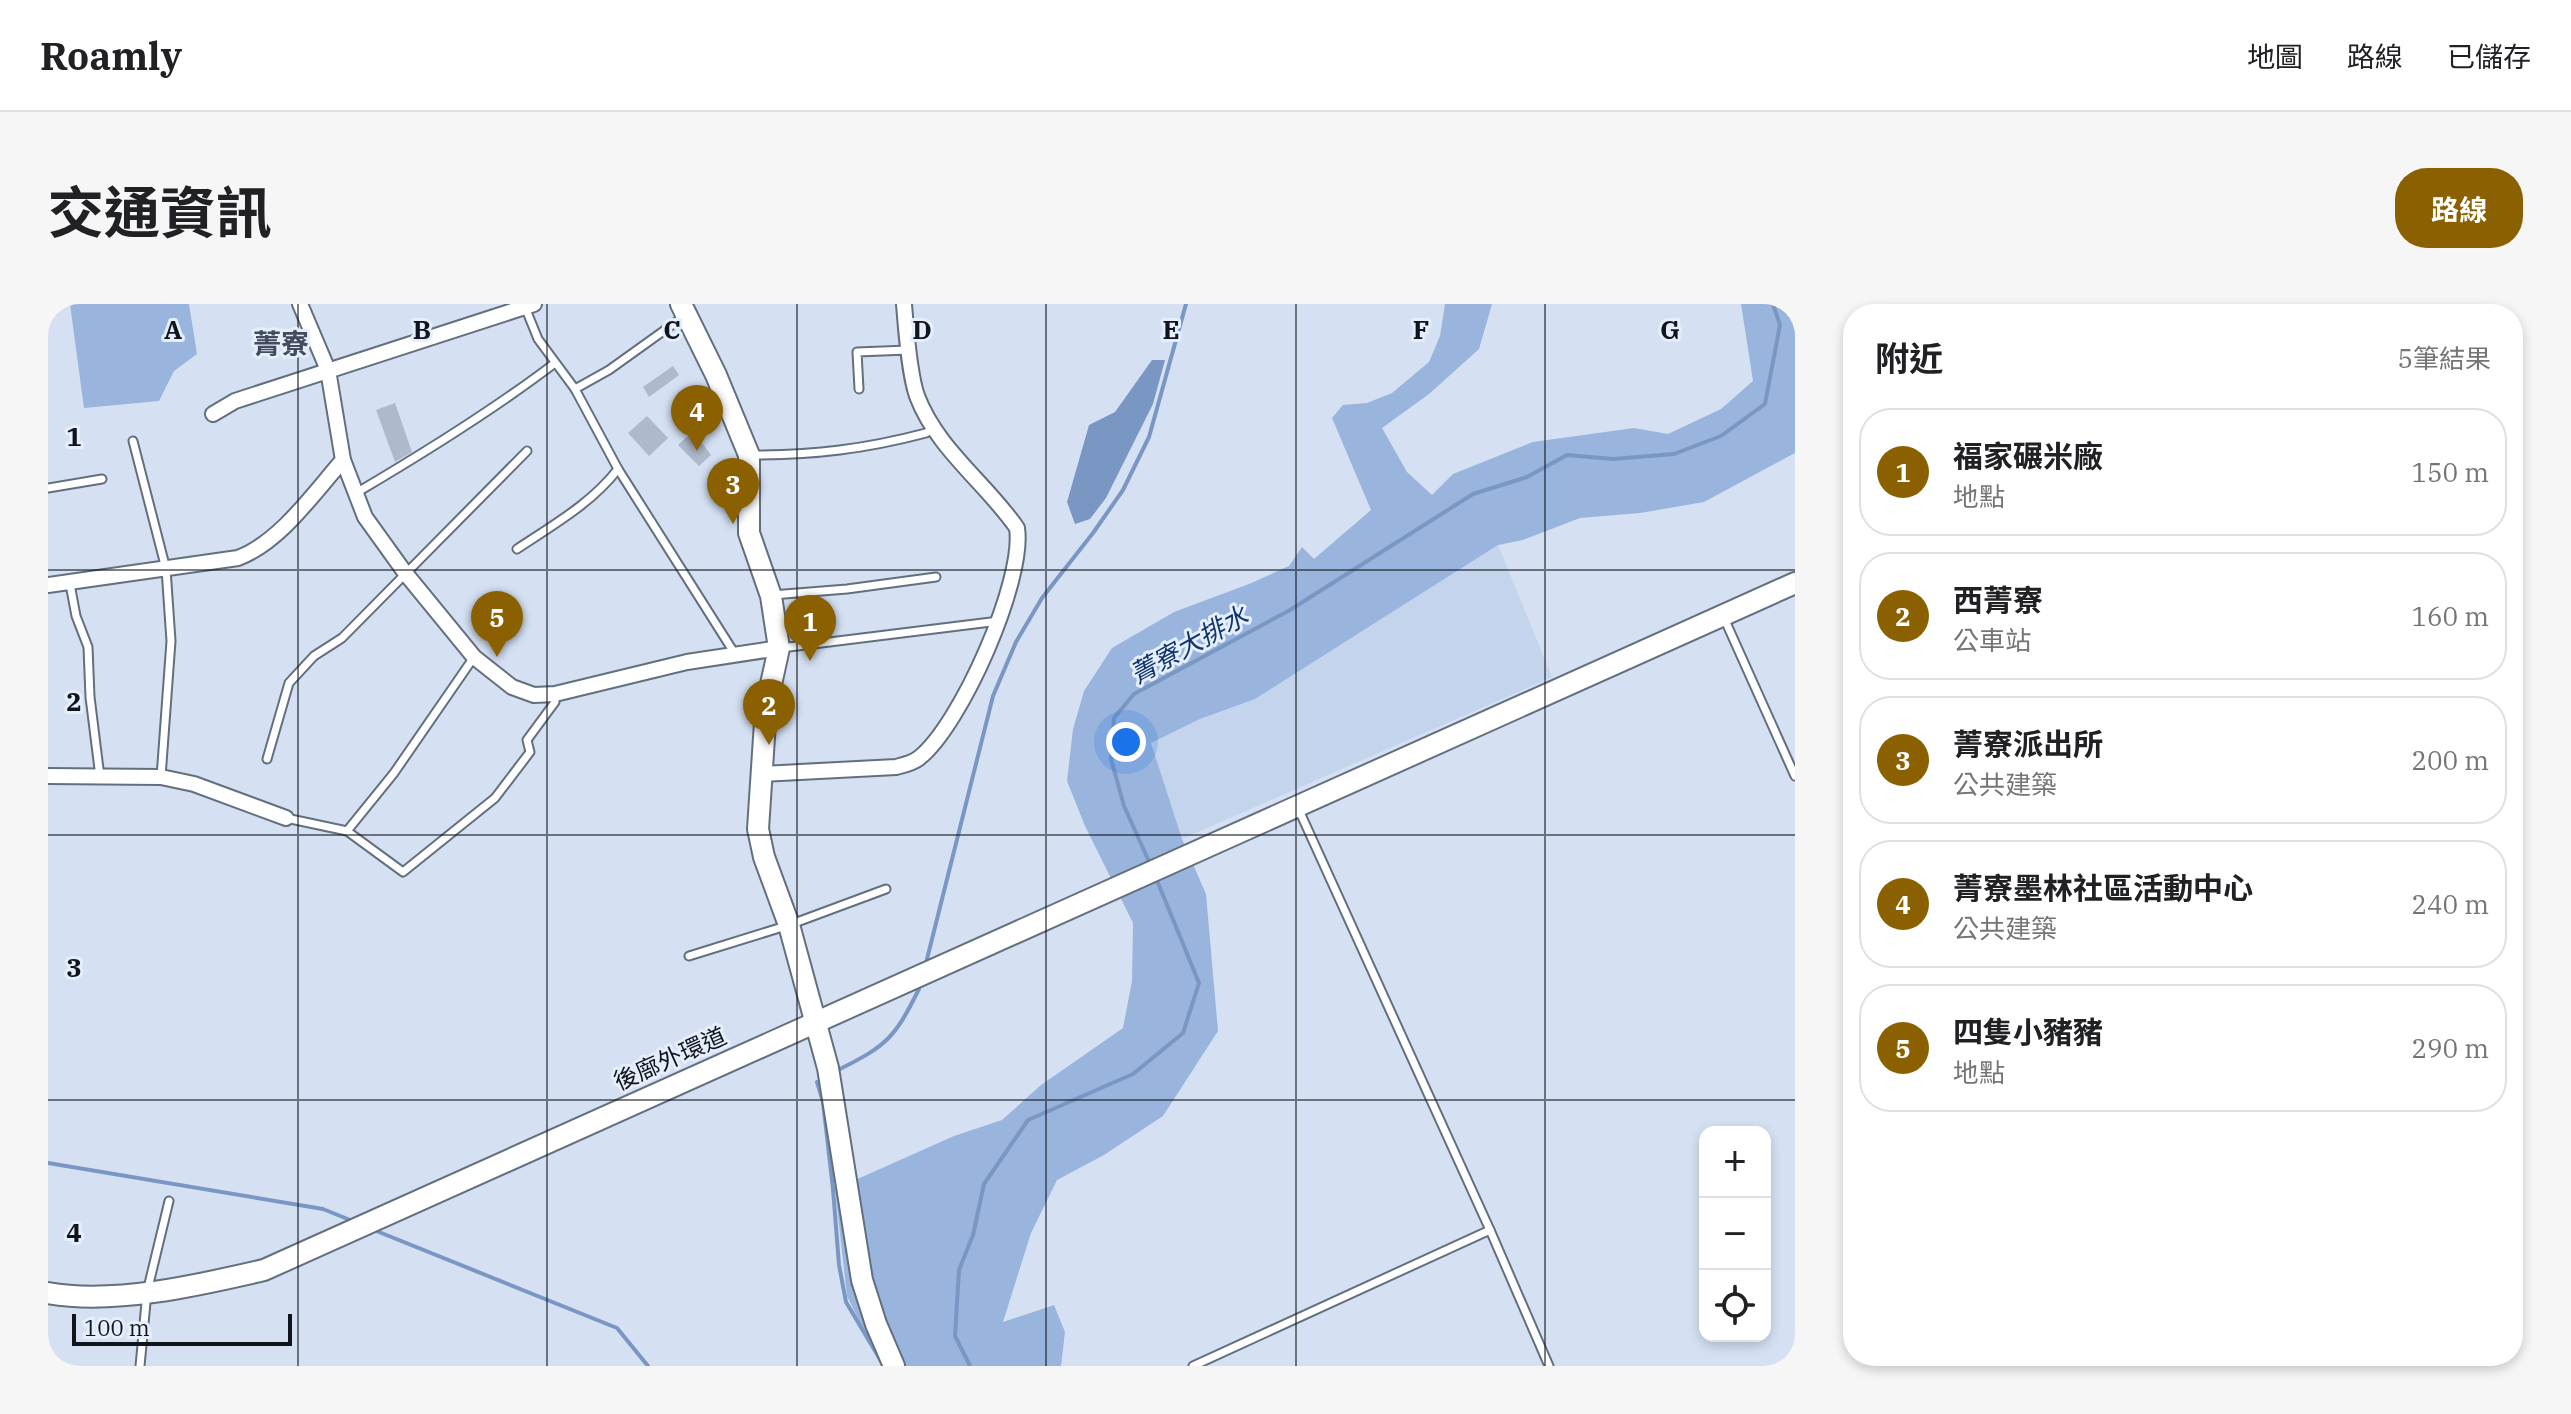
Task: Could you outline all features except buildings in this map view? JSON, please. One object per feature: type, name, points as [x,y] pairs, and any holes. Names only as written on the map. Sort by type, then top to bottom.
[{"type":"street","points":[[300,304],[328,370],[343,460],[365,517],[406,574],[474,657],[512,687],[534,695],[555,694],[662,667],[779,648]]},
{"type":"street","points":[[760,774],[896,767],[917,761],[933,744],[965,694],[1000,621],[1020,543],[1017,528],[934,428],[916,394],[904,304]]},
{"type":"street","points":[[213,414],[235,401],[530,306]]},
{"type":"street","points":[[683,310],[716,375],[749,455],[749,533],[771,596],[779,648],[766,707],[758,829],[764,857],[789,925],[828,1068],[862,1280],[894,1366]]},
{"type":"street","points":[[48,585],[238,558],[257,551],[269,537],[293,519],[343,460]]},
{"type":"street","name":"後廍外環道","points":[[48,1293],[70,1297],[147,1292],[206,1284],[264,1270],[1795,583]]},
{"type":"street","points":[[48,776],[161,777],[194,784],[286,818]]},
{"type":"lane","points":[[530,306],[538,339],[575,389],[618,469],[735,655]]},
{"type":"lane","points":[[575,389],[609,370],[683,310]]},
{"type":"lane","points":[[859,389],[857,352],[910,349]]},
{"type":"lane","points":[[354,494],[420,455],[555,363]]},
{"type":"lane","points":[[749,455],[853,450],[926,433],[934,428]]},
{"type":"lane","points":[[133,441],[166,569],[171,641],[161,777]]},
{"type":"lane","points":[[267,759],[289,683],[314,656],[342,638],[527,451]]},
{"type":"lane","points":[[517,549],[570,515],[604,487],[618,469]]},
{"type":"lane","points":[[48,488],[102,479]]},
{"type":"lane","points":[[771,596],[936,577]]},
{"type":"lane","points":[[70,584],[76,616],[88,647],[90,697],[100,777]]},
{"type":"lane","points":[[1723,615],[1795,776]]},
{"type":"lane","points":[[779,648],[1000,621]]},
{"type":"lane","points":[[347,831],[394,773],[474,657]]},
{"type":"lane","points":[[286,818],[347,831],[403,872],[495,798],[530,752],[527,740],[555,702],[555,694]]},
{"type":"lane","points":[[1297,806],[1549,1366]]},
{"type":"lane","points":[[689,956],[789,925],[886,889]]},
{"type":"lane","points":[[140,1366],[147,1292],[169,1201]]},
{"type":"lane","points":[[1193,1366],[1490,1230]]},
{"type":"shaded area","points":[[70,304],[189,304],[197,354],[174,371],[159,401],[84,408]]},
{"type":"shaded area","points":[[1445,304],[1492,304],[1479,349],[1429,394],[1382,428],[1407,472],[1432,495],[1453,474],[1533,442],[1634,428],[1668,434],[1721,409],[1753,381],[1741,304],[1795,304],[1795,453],[1704,502],[1640,513],[1580,518],[1523,540],[1498,545],[1255,699],[1200,719],[1151,743],[1182,839],[1206,894],[1218,1031],[1163,1116],[1104,1155],[1057,1180],[1031,1233],[1003,1322],[1054,1305],[1065,1332],[1061,1366],[881,1366],[847,1296],[835,1189],[954,1136],[1002,1120],[1041,1085],[1123,1028],[1132,981],[1133,923],[1085,826],[1067,781],[1073,729],[1084,691],[1112,648],[1174,612],[1289,566],[1302,547],[1314,559],[1371,510],[1332,418],[1343,405],[1367,403],[1392,393],[1429,362],[1440,336]]},
{"type":"shaded area","points":[[1152,360],[1165,360],[1153,404],[1106,498],[1090,519],[1075,524],[1067,502],[1089,425],[1115,412]]},
{"type":"shaded area","points":[[1498,545],[1552,677],[1182,839],[1150,743],[1200,719],[1255,699]]},
{"type":"waterway","points":[[927,959],[993,696],[1016,642],[1042,598],[1123,490],[1149,437],[1186,304]]},
{"type":"waterway","name":"菁寮大排水","points":[[1151,866],[1124,806],[1111,759],[1114,718],[1134,694],[1290,610],[1473,494],[1527,477],[1567,455],[1613,459],[1674,454],[1721,436],[1765,404],[1780,325],[1773,304]]},
{"type":"waterway","name":"菁寮大排水","points":[[970,1366],[955,1336],[959,1270],[973,1235],[984,1184],[1028,1120],[1133,1074],[1183,1033],[1199,983],[1156,878]]},
{"type":"waterway","points":[[840,1069],[888,1038],[919,989]]},
{"type":"waterway","points":[[817,1082],[823,1102],[839,1265],[846,1302],[884,1366]]},
{"type":"waterway","points":[[48,1163],[323,1209],[355,1222]]},
{"type":"waterway","points":[[374,1230],[617,1328],[648,1366]]},
{"type":"place","name":"菁寮墨林社區活動中心","points":[[697,451]]},
{"type":"place","name":"菁寮派出所","points":[[733,524]]},
{"type":"place","name":"四隻小豬豬","points":[[497,657]]},
{"type":"place","name":"福家碾米廠","points":[[810,661]]},
{"type":"place","name":"西菁寮","points":[[769,745]]},
{"type":"district","name":"菁寮","points":[[281,344]]}]
